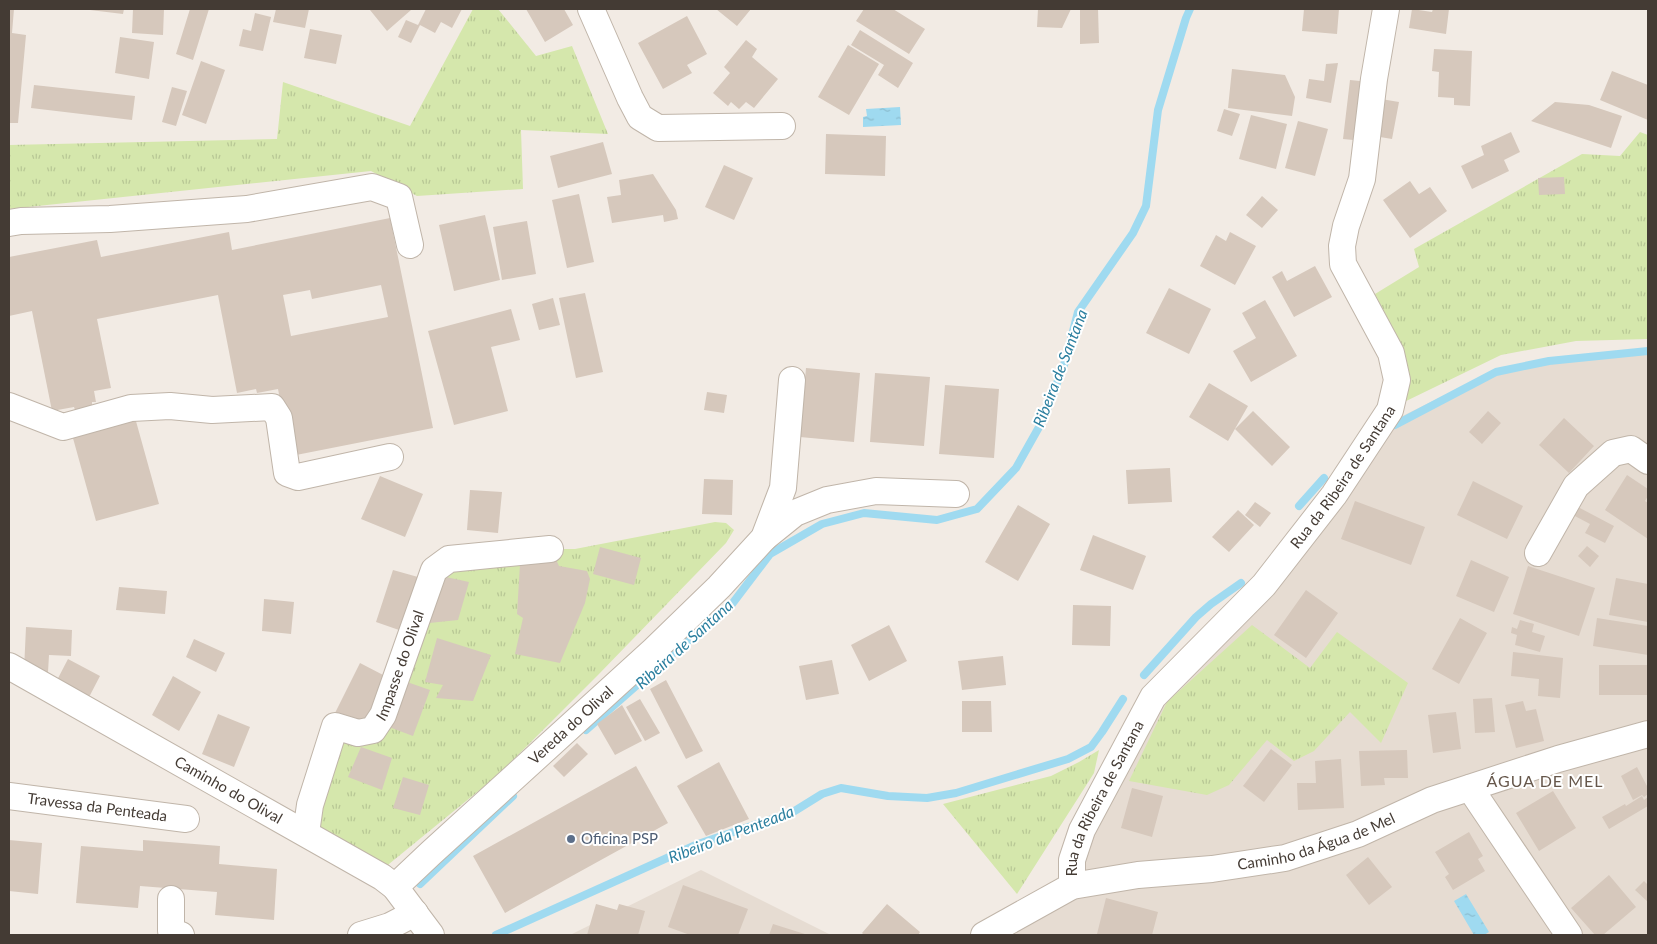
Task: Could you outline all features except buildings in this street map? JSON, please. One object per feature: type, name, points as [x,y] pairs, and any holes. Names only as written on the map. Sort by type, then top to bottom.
[{"type":"street","points":[[591,9],[640,117],[658,128],[782,126]]},
{"type":"street","name":"Rua da Ribeira de Santana","points":[[1072,886],[1072,860],[1082,830],[1153,697],[1264,585],[1334,495],[1390,410],[1396,380],[1391,353],[1343,264],[1342,246],[1346,226],[1362,179],[1374,79],[1386,9]]},
{"type":"street","points":[[9,223],[21,221],[110,219],[247,209],[372,187],[399,197],[410,245]]},
{"type":"street","name":"Vereda do Olival","points":[[764,538],[782,488],[792,380]]},
{"type":"street","points":[[9,406],[63,427],[131,408],[170,406],[212,410],[272,407],[278,418],[287,473],[298,477],[390,457]]},
{"type":"street","points":[[1538,553],[1576,486],[1604,460],[1613,453],[1631,449],[1648,461]]},
{"type":"street","name":"Vereda do Olival","points":[[396,887],[654,650],[720,587],[764,538],[795,513],[828,500],[876,491],[956,494]]},
{"type":"street","name":"Impasse do Olival","points":[[306,833],[310,805],[335,726],[358,734],[373,730],[383,715],[434,570],[449,559],[550,549]]},
{"type":"street","name":"Caminho do Olival","points":[[9,666],[382,877],[396,887],[430,935]]},
{"type":"street","name":"Caminho da Água de Mel","points":[[984,935],[1072,886],[1138,875],[1212,869],[1285,858],[1358,834],[1432,800],[1558,759],[1648,734]]},
{"type":"street","points":[[1470,788],[1569,935]]},
{"type":"street","name":"Travessa da Penteada","points":[[9,796],[186,819]]},
{"type":"street","points":[[170,899],[171,931],[181,935]]},
{"type":"street","points":[[361,935],[390,926],[415,913]]},
{"type":"shaded area","points":[[1648,354],[1648,935],[995,935],[1074,886],[1144,702],[1264,582],[1380,427],[1498,369]]},
{"type":"shaded area","points":[[701,870],[831,935],[570,935]]},
{"type":"green space","points":[[473,9],[498,9],[536,56],[572,46],[608,134],[521,130],[523,189],[417,196],[371,171],[9,209],[9,145],[277,139],[283,82],[410,126]]},
{"type":"green space","points":[[1640,132],[1648,135],[1648,339],[1576,341],[1501,355],[1400,404],[1401,347],[1375,294],[1419,267],[1414,249],[1582,154],[1620,156]]},
{"type":"green space","points":[[715,522],[726,523],[734,530],[726,543],[498,775],[389,864],[382,877],[306,833],[335,726],[373,730],[434,570],[550,549],[575,549]]},
{"type":"green space","points":[[1252,625],[1310,668],[1337,632],[1408,683],[1381,743],[1350,712],[1314,751],[1294,761],[1267,740],[1229,785],[1207,795],[1129,781],[1167,702]]},
{"type":"green space","points":[[1099,750],[1094,773],[1017,894],[943,804],[1051,776]]},
{"type":"water","points":[[900,107],[901,125],[863,127],[863,117],[867,116],[866,109]]},
{"type":"water","points":[[1466,894],[1489,932],[1484,935],[1474,935],[1454,901]]},
{"type":"waterway","name":"Ribeira de Santana","points":[[586,730],[670,656],[729,608],[770,554],[822,524],[864,513],[937,520],[977,509],[1016,468],[1043,420],[1065,362],[1078,312],[1133,233],[1146,206],[1158,110],[1190,9]]},
{"type":"waterway","name":"Ribeiro da Penteada","points":[[1395,425],[1496,372],[1549,361],[1648,351]]},
{"type":"waterway","name":"Ribeiro da Penteada","points":[[1299,506],[1324,478]]},
{"type":"waterway","name":"Ribeiro da Penteada","points":[[1144,675],[1196,617],[1241,583]]},
{"type":"waterway","name":"Ribeiro da Penteada","points":[[496,935],[698,844],[793,812],[822,794],[841,788],[888,796],[927,798],[956,793],[1068,759],[1091,747],[1123,699]]},
{"type":"waterway","name":"Ribeira de Santana","points":[[420,884],[513,796]]},
{"type":"place","name":"Oficina PSP","points":[[571,839]]},
{"type":"district","name":"ÁGUA DE MEL","points":[[1545,781]]}]
